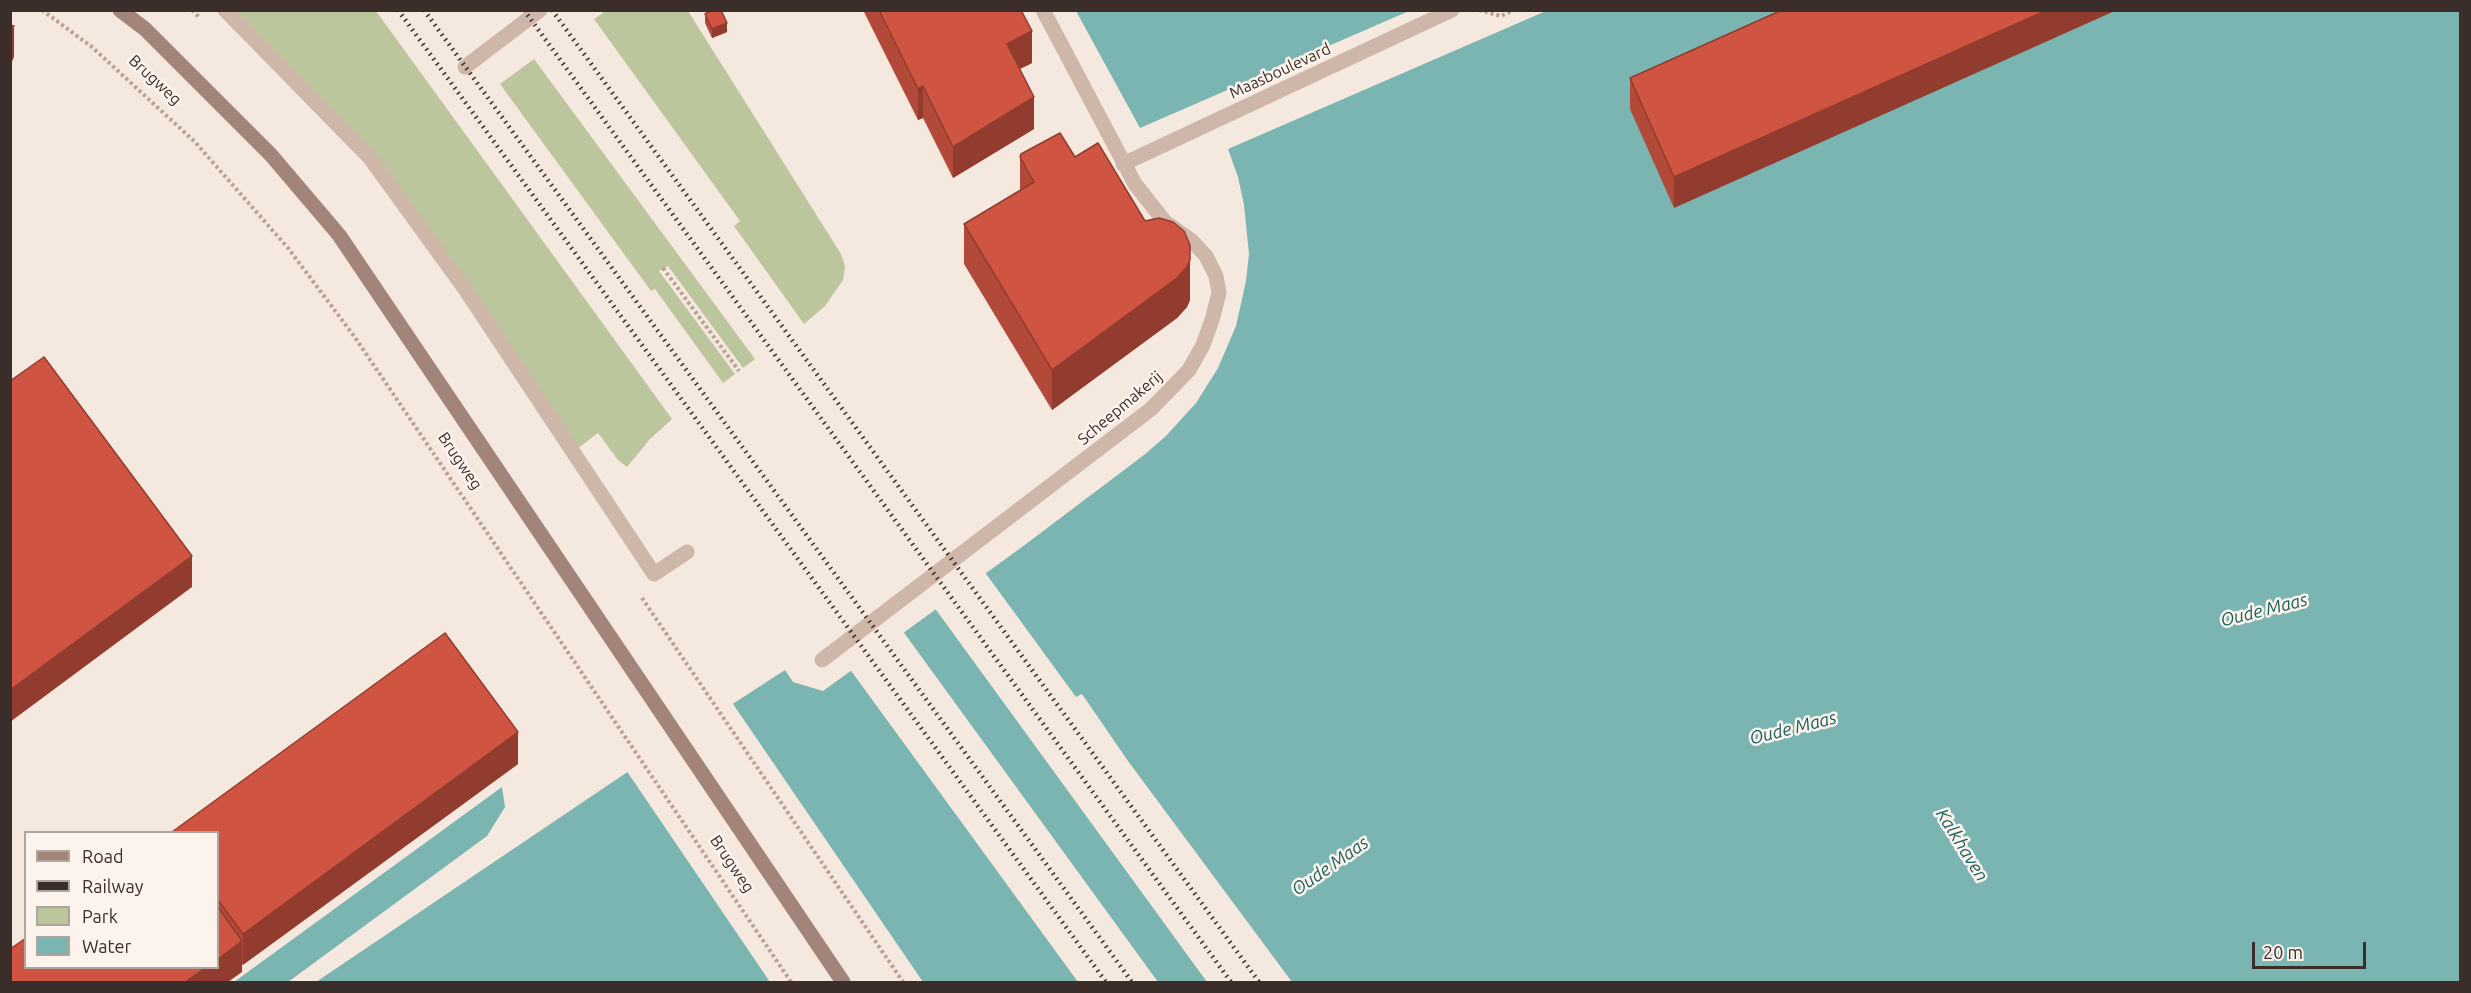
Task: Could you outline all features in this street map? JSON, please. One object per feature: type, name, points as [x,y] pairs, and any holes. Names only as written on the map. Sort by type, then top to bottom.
[{"type":"main road","name":"Brugweg","points":[[120,10],[145,29],[271,155],[339,235],[843,982]]},
{"type":"street","points":[[225,10],[370,158],[465,289],[654,574],[687,552]]},
{"type":"street","points":[[465,67],[540,10]]},
{"type":"street","name":"Scheepmakerij","points":[[822,660],[1126,429],[1172,389],[1188,370],[1203,345],[1212,320],[1219,293],[1216,276],[1206,256],[1192,242],[1165,222],[1149,203],[1123,164],[1043,10]]},
{"type":"street","name":"Maasboulevard","points":[[1123,164],[1452,10]]},
{"type":"path","name":"Brugweg","points":[[42,10],[92,47],[195,142],[288,248],[354,336],[790,982]]},
{"type":"path","points":[[1479,10],[1501,16],[1514,10]]},
{"type":"path","points":[[663,268],[739,371]]},
{"type":"green space","points":[[231,11],[376,11],[672,419],[650,439],[627,467],[618,460],[598,433],[577,449],[374,154]]},
{"type":"green space","points":[[603,11],[688,11],[841,254],[845,266],[843,280],[825,306],[804,324],[734,226],[740,221],[594,19]]},
{"type":"green space","points":[[534,59],[755,359],[743,368],[668,266],[659,271],[735,374],[723,383],[655,289],[651,291],[500,84]]},
{"type":"water","points":[[1076,11],[1409,11],[1140,128]]},
{"type":"water","points":[[1546,11],[2460,11],[2460,982],[316,982],[623,775],[785,670],[793,682],[823,691],[1022,547],[1144,455],[1166,436],[1196,403],[1218,368],[1236,326],[1246,281],[1249,254],[1244,205],[1238,177],[1228,149]]},
{"type":"water","points":[[502,787],[505,807],[487,836],[288,982],[234,982]]},
{"type":"pier","points":[[984,571],[1076,697],[1082,694],[1128,761],[1292,982],[1207,982],[934,607]]},
{"type":"pier","points":[[902,630],[1158,982],[1078,982],[849,668]]},
{"type":"pier","points":[[731,701],[923,982],[770,982],[626,770]]},
{"type":"building","points":[[712,10],[721,10],[727,23],[712,29],[705,14]]},
{"type":"building","points":[[879,10],[1021,10],[1032,31],[1007,44],[1034,97],[953,147],[923,86],[918,89]]},
{"type":"building","points":[[1782,10],[2047,10],[1674,177],[1630,78]]},
{"type":"building","points":[[1060,133],[1075,157],[1098,143],[1145,221],[1159,218],[1173,222],[1184,231],[1190,245],[1190,260],[1177,278],[1052,370],[964,224],[1034,182],[1020,157],[1021,154]]},
{"type":"building","points":[[44,357],[192,556],[10,690],[10,381]]},
{"type":"building","points":[[445,633],[518,732],[243,934],[219,901],[219,831],[173,831]]},
{"type":"building","points":[[219,908],[242,941],[219,958]]},
{"type":"building","points":[[24,939],[24,969],[204,969],[185,982],[10,982],[10,949]]},
{"type":"railway","points":[[398,10],[1106,982]]},
{"type":"railway","points":[[424,10],[1132,982]]},
{"type":"railway","points":[[524,10],[1231,982]]},
{"type":"railway","points":[[552,10],[1259,982]]},
{"type":"water label","name":"Oude Maas","points":[[2264,610]]},
{"type":"water label","name":"Oude Maas","points":[[1793,728]]},
{"type":"water label","name":"Kalkhaven","points":[[1962,845]]},
{"type":"water label","name":"Oude Maas","points":[[1330,866]]}]
